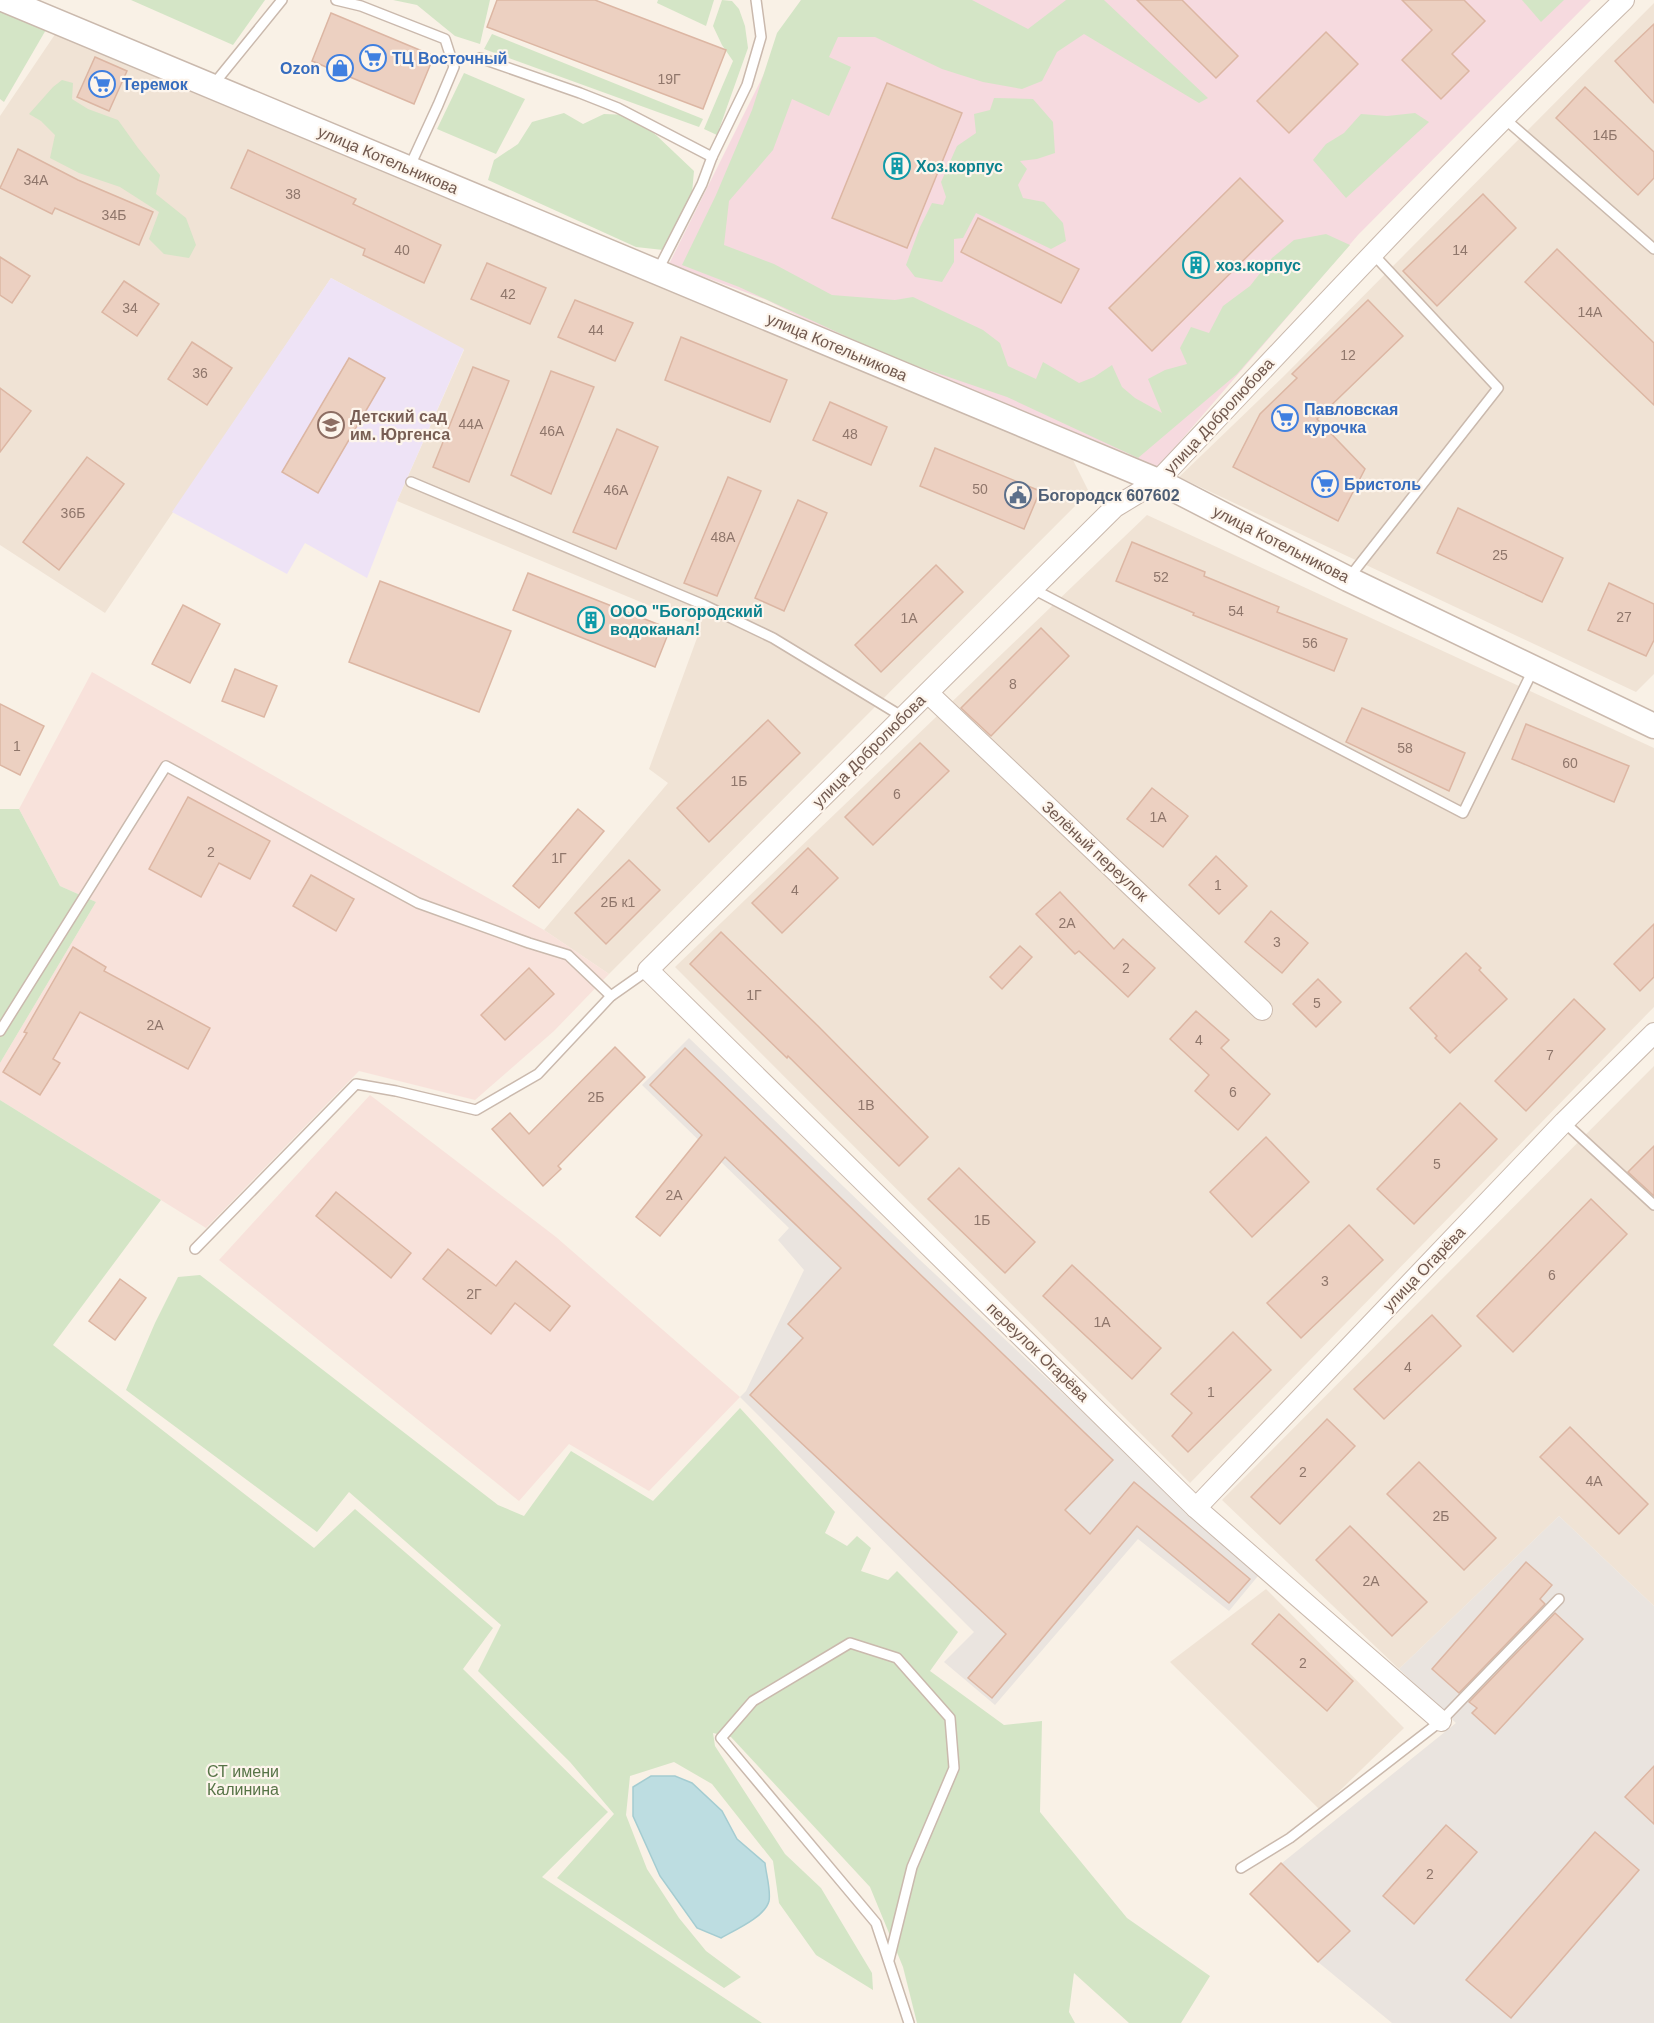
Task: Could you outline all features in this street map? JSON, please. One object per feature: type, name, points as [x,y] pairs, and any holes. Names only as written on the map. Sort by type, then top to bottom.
[{"type":"street","name":"улица Котельникова","points":[[5,0],[1158,481],[1348,579],[1534,667],[1651,719]]},
{"type":"street","name":"улица Добролюбова","points":[[648,970],[1115,507],[1158,481],[1373,254],[1624,0]]},
{"type":"street","name":"Зелёный переулок","points":[[928,693],[1262,1010]]},
{"type":"street","name":"переулок Огарёва","points":[[648,970],[1196,1508],[1441,1721]]},
{"type":"street","name":"улица Огарёва","points":[[1196,1508],[1564,1122],[1654,1033]]},
{"type":"lane","points":[[212,86],[282,0]]},
{"type":"lane","points":[[336,0],[361,6],[445,39],[454,67],[409,168]]},
{"type":"lane","points":[[657,272],[702,184],[712,157],[747,85],[761,37],[756,0]]},
{"type":"lane","points":[[480,58],[549,81],[618,108],[712,157]]},
{"type":"lane","points":[[1505,118],[1654,249]]},
{"type":"lane","points":[[1348,579],[1498,388],[1373,254]]},
{"type":"lane","points":[[411,482],[704,604],[773,638],[903,717]]},
{"type":"lane","points":[[1033,589],[1462,813],[1534,667]]},
{"type":"lane","points":[[0,1031],[166,766],[418,903],[568,955],[611,996]]},
{"type":"lane","points":[[195,1249],[356,1084],[396,1090],[476,1110],[538,1074],[611,996],[648,970]]},
{"type":"lane","points":[[1564,1122],[1654,1205]]},
{"type":"lane","points":[[1241,1868],[1290,1838],[1441,1721],[1559,1599]]},
{"type":"lane","points":[[889,1960],[912,1867],[954,1768],[950,1718],[897,1658],[850,1643],[753,1701],[721,1738],[876,1923],[909,2023]]},
{"type":"shaded area","points":[[801,0],[1591,0],[1358,235],[1158,467],[959,399],[767,300],[669,264]]},
{"type":"shaded area","points":[[1654,3],[1654,674],[1636,692],[1179,477],[1283,377]]},
{"type":"shaded area","points":[[64,21],[1072,458],[1089,492],[609,974],[544,930],[668,783],[649,769],[701,627],[397,501],[464,350],[331,278],[105,613],[0,545],[0,116]]},
{"type":"shaded area","name":"Детский сад им. Юргенса","points":[[331,278],[464,349],[397,501],[367,578],[305,543],[287,574],[172,512]]},
{"type":"shaded area","points":[[1147,515],[1654,748],[1654,1007],[1190,1483],[675,967]]},
{"type":"shaded area","points":[[92,672],[544,930],[609,974],[554,1031],[475,1100],[359,1071],[206,1228],[0,1100],[0,1063],[96,902],[60,886],[19,809]]},
{"type":"shaded area","points":[[689,1038],[920,1260],[1258,1576],[1229,1611],[1138,1539],[995,1705],[944,1662],[974,1632],[740,1397],[746,1391],[804,1270],[778,1240],[789,1228],[642,1085]]},
{"type":"shaded area","points":[[1654,1066],[1654,1606],[1559,1516],[1399,1669],[1222,1500]]},
{"type":"shaded area","points":[[370,1095],[556,1237],[740,1397],[649,1491],[569,1444],[519,1501],[219,1260]]},
{"type":"shaded area","points":[[1559,1516],[1654,1606],[1654,2023],[1392,2023],[1318,1962],[1250,1894],[1282,1863],[1456,1723],[1399,1669]]},
{"type":"shaded area","points":[[1266,1589],[1404,1728],[1320,1810],[1170,1662]]},
{"type":"green space","points":[[131,0],[265,0],[233,45]]},
{"type":"green space","points":[[393,0],[490,0],[480,44],[455,36],[417,5]]},
{"type":"green space","points":[[658,0],[714,0],[706,26],[657,3]]},
{"type":"green space","points":[[722,0],[732,1],[739,9],[745,26],[748,48],[717,135],[704,129],[733,61],[713,26]]},
{"type":"green space","points":[[801,0],[972,0],[1028,29],[1066,0],[1104,0],[1208,98],[1199,103],[1084,34],[1057,52],[1042,81],[1022,89],[983,82],[942,69],[875,37],[838,37],[829,57],[851,67],[829,116],[792,99],[773,150],[729,201],[724,245],[774,264],[832,295],[895,300],[913,297],[983,330],[1000,343],[1008,366],[1036,379],[1043,362],[1079,383],[1094,377],[1112,365],[1122,387],[1135,398],[1162,413],[1148,379],[1165,370],[1187,364],[1180,348],[1191,327],[1209,333],[1223,306],[1250,286],[1272,258],[1294,240],[1326,234],[1350,245],[1237,374],[1138,458],[1007,397],[893,358],[739,287],[682,265],[716,195],[752,110],[777,33]]},
{"type":"green space","points":[[1522,0],[1564,0],[1541,22]]},
{"type":"green space","points":[[0,10],[47,28],[4,102],[0,99]]},
{"type":"green space","points":[[492,34],[703,119],[699,127],[484,49]]},
{"type":"green space","points":[[464,73],[525,99],[496,154],[437,129]]},
{"type":"green space","points":[[62,80],[73,83],[72,99],[88,109],[118,120],[160,175],[156,194],[186,218],[196,245],[189,258],[164,254],[149,239],[159,212],[120,187],[79,173],[50,158],[55,135],[41,121],[29,114]]},
{"type":"green space","points":[[994,98],[1033,99],[1053,122],[1055,153],[1037,159],[1020,161],[1027,169],[1018,185],[1023,198],[1044,202],[1063,223],[1066,241],[1051,249],[976,213],[963,238],[954,239],[954,262],[942,282],[915,277],[906,265],[920,227],[932,203],[943,205],[946,197],[941,182],[957,146],[976,133],[974,114],[990,110]]},
{"type":"green space","points":[[564,113],[583,124],[604,114],[630,115],[656,135],[694,171],[691,204],[663,250],[636,247],[488,180],[494,160],[518,144],[532,122]]},
{"type":"green space","points":[[1415,113],[1429,122],[1346,198],[1313,160],[1326,144],[1344,133],[1361,114],[1387,116]]},
{"type":"green space","points":[[0,809],[19,809],[60,886],[96,902],[0,1063]]},
{"type":"green space","name":"СТ имени Калинина","points":[[0,1100],[161,1200],[53,1345],[314,1548],[355,1509],[493,1628],[463,1669],[608,1812],[542,1877],[762,2023],[0,2023]]},
{"type":"green space","points":[[200,1275],[498,1505],[524,1516],[571,1451],[653,1501],[740,1408],[835,1512],[825,1533],[847,1546],[857,1536],[871,1548],[861,1571],[888,1580],[897,1571],[958,1632],[930,1671],[1004,1725],[1042,1721],[1040,1812],[1127,1918],[1210,1976],[1181,2023],[1129,2023],[1074,1973],[1069,2012],[1075,2023],[917,2023],[903,1967],[870,1887],[731,1737],[713,1733],[715,1746],[785,1854],[821,1888],[872,1973],[873,1990],[816,1955],[779,1903],[773,1861],[712,1784],[674,1762],[630,1776],[626,1815],[647,1869],[679,1918],[706,1951],[741,1977],[724,1988],[557,1878],[614,1814],[570,1762],[478,1671],[501,1625],[349,1492],[317,1532],[126,1390],[178,1277]]},
{"type":"water","points":[[651,1776],[675,1776],[692,1783],[722,1811],[737,1839],[765,1863],[769,1892],[766,1907],[749,1922],[721,1938],[697,1928],[660,1876],[633,1816],[633,1787]]},
{"type":"building","points":[[497,0],[595,0],[726,50],[703,109],[487,27]]},
{"type":"building","points":[[1137,0],[1182,0],[1238,56],[1216,78]]},
{"type":"building","points":[[1402,0],[1464,0],[1485,21],[1452,54],[1469,71],[1441,99],[1402,60],[1432,30]]},
{"type":"building","name":"ТЦ Восточный","points":[[331,13],[434,56],[414,104],[312,61]]},
{"type":"building","points":[[1654,24],[1654,103],[1615,61]]},
{"type":"building","points":[[1326,32],[1358,64],[1289,133],[1257,101]]},
{"type":"building","name":"Теремок","points":[[95,57],[127,71],[109,111],[77,97]]},
{"type":"building","name":"Хоз.корпус","points":[[887,83],[962,113],[907,248],[832,218]]},
{"type":"building","points":[[1585,87],[1654,152],[1654,178],[1638,195],[1556,118]]},
{"type":"building","points":[[18,149],[78,180],[153,212],[139,245],[55,208],[52,214],[0,188]]},
{"type":"building","points":[[248,150],[356,199],[353,204],[441,245],[424,283],[363,255],[365,249],[231,188]]},
{"type":"building","name":"хоз.корпус","points":[[1240,178],[1283,221],[1152,351],[1109,308]]},
{"type":"building","points":[[1483,194],[1516,228],[1437,306],[1403,271]]},
{"type":"building","name":"Хоз.корпус","points":[[978,218],[1079,269],[1061,303],[961,252]]},
{"type":"building","points":[[1557,249],[1654,343],[1654,405],[1525,282]]},
{"type":"building","points":[[0,257],[30,276],[12,303],[0,295]]},
{"type":"building","points":[[487,263],[546,288],[530,324],[471,299]]},
{"type":"building","points":[[124,281],[159,304],[137,336],[102,312]]},
{"type":"building","points":[[575,300],[633,323],[615,361],[558,337]]},
{"type":"building","points":[[1368,300],[1403,336],[1317,419],[1365,469],[1338,521],[1233,467],[1260,414],[1297,378],[1292,374]]},
{"type":"building","points":[[681,337],[787,380],[770,422],[665,380]]},
{"type":"building","points":[[192,342],[232,368],[207,405],[168,379]]},
{"type":"building","points":[[349,358],[385,378],[318,493],[282,472]]},
{"type":"building","points":[[473,367],[509,381],[469,482],[433,467]]},
{"type":"building","points":[[551,371],[594,387],[551,494],[511,475]]},
{"type":"building","points":[[0,388],[31,411],[0,452]]},
{"type":"building","points":[[830,402],[887,427],[871,465],[813,440]]},
{"type":"building","points":[[617,429],[658,447],[616,549],[573,532]]},
{"type":"building","points":[[935,448],[1040,491],[1024,529],[920,486]]},
{"type":"building","points":[[87,457],[124,484],[59,570],[23,542]]},
{"type":"building","points":[[728,477],[761,491],[717,596],[684,583]]},
{"type":"building","points":[[798,500],[827,513],[784,611],[755,598]]},
{"type":"building","points":[[1458,508],[1563,558],[1542,602],[1437,553]]},
{"type":"building","points":[[1132,542],[1205,572],[1204,576],[1279,607],[1277,612],[1347,639],[1334,671],[1193,615],[1194,613],[1116,581]]},
{"type":"building","points":[[936,565],[963,592],[881,672],[855,645]]},
{"type":"building","name":"ООО \"Богородский водоканал!","points":[[528,573],[670,629],[655,667],[513,610]]},
{"type":"building","points":[[380,581],[511,631],[479,712],[349,662]]},
{"type":"building","points":[[1609,583],[1654,604],[1654,640],[1646,656],[1588,630]]},
{"type":"building","points":[[183,605],[220,624],[190,683],[152,664]]},
{"type":"building","points":[[1041,628],[1069,656],[991,736],[961,708]]},
{"type":"building","points":[[235,669],[277,686],[264,717],[222,701]]},
{"type":"building","points":[[0,704],[44,726],[20,775],[0,765]]},
{"type":"building","points":[[1362,708],[1465,753],[1449,791],[1346,742]]},
{"type":"building","points":[[768,720],[800,753],[709,842],[677,808]]},
{"type":"building","points":[[1526,724],[1629,766],[1614,802],[1512,759]]},
{"type":"building","points":[[920,743],[949,771],[873,845],[845,817]]},
{"type":"building","points":[[1152,788],[1188,816],[1163,847],[1127,819]]},
{"type":"building","points":[[188,797],[270,841],[250,879],[219,863],[201,897],[149,869]]},
{"type":"building","points":[[578,809],[604,831],[539,908],[513,886]]},
{"type":"building","points":[[808,848],[838,878],[782,933],[752,903]]},
{"type":"building","points":[[1216,856],[1247,886],[1219,914],[1189,885]]},
{"type":"building","points":[[629,860],[660,890],[606,944],[575,913]]},
{"type":"building","points":[[311,875],[354,899],[336,931],[293,906]]},
{"type":"building","points":[[1060,892],[1114,949],[1123,939],[1155,968],[1128,997],[1079,951],[1075,954],[1036,914]]},
{"type":"building","points":[[1271,911],[1308,943],[1282,973],[1245,942]]},
{"type":"building","points":[[1654,924],[1654,977],[1640,991],[1614,964]]},
{"type":"building","points":[[721,932],[928,1137],[899,1166],[788,1056],[787,1058],[690,964]]},
{"type":"building","points":[[1020,946],[1032,957],[1002,989],[990,977]]},
{"type":"building","points":[[73,947],[106,967],[104,971],[210,1028],[188,1069],[80,1012],[53,1059],[60,1063],[40,1095],[3,1072],[27,1033],[24,1032]]},
{"type":"building","points":[[1466,953],[1507,999],[1450,1053],[1410,1008]]},
{"type":"building","points":[[529,968],[554,994],[505,1040],[481,1015]]},
{"type":"building","points":[[1318,979],[1341,1002],[1316,1027],[1293,1004]]},
{"type":"building","points":[[1574,999],[1605,1029],[1526,1111],[1495,1081]]},
{"type":"building","points":[[1196,1011],[1229,1040],[1221,1048],[1270,1094],[1238,1130],[1195,1091],[1209,1075],[1170,1039]]},
{"type":"building","points":[[615,1047],[645,1077],[558,1166],[561,1169],[543,1186],[492,1129],[510,1113],[529,1134]]},
{"type":"building","points":[[685,1048],[1113,1460],[1065,1510],[1090,1534],[1134,1482],[1250,1579],[1229,1603],[1137,1526],[992,1698],[968,1678],[1006,1634],[750,1395],[803,1338],[788,1324],[841,1268],[725,1157],[660,1236],[636,1217],[702,1135],[650,1085]]},
{"type":"building","points":[[1460,1103],[1497,1139],[1414,1224],[1377,1189]]},
{"type":"building","points":[[1266,1137],[1309,1182],[1252,1237],[1210,1192]]},
{"type":"building","points":[[1654,1146],[1654,1196],[1628,1172]]},
{"type":"building","points":[[959,1168],[1035,1242],[1005,1273],[928,1199]]},
{"type":"building","points":[[336,1192],[411,1253],[391,1278],[316,1216]]},
{"type":"building","points":[[1591,1199],[1627,1234],[1513,1352],[1477,1316]]},
{"type":"building","points":[[1349,1225],[1383,1260],[1301,1338],[1267,1303]]},
{"type":"building","points":[[448,1249],[496,1286],[516,1261],[570,1306],[550,1331],[515,1303],[491,1334],[423,1279]]},
{"type":"building","points":[[1072,1265],[1161,1348],[1132,1379],[1043,1296]]},
{"type":"building","points":[[120,1279],[146,1298],[115,1340],[89,1321]]},
{"type":"building","points":[[1432,1315],[1461,1346],[1384,1419],[1354,1389]]},
{"type":"building","points":[[1233,1332],[1271,1370],[1188,1452],[1172,1436],[1192,1413],[1171,1394]]},
{"type":"building","points":[[1327,1419],[1355,1446],[1280,1524],[1251,1497]]},
{"type":"building","points":[[1570,1427],[1648,1504],[1619,1534],[1540,1457]]},
{"type":"building","points":[[1419,1462],[1496,1538],[1464,1570],[1387,1494]]},
{"type":"building","points":[[1350,1526],[1427,1602],[1392,1636],[1316,1560]]},
{"type":"building","points":[[1526,1562],[1552,1585],[1540,1599],[1545,1604],[1459,1693],[1432,1669]]},
{"type":"building","points":[[1555,1613],[1583,1639],[1495,1734],[1472,1713],[1477,1708],[1469,1702]]},
{"type":"building","points":[[1279,1614],[1353,1681],[1327,1711],[1252,1644]]},
{"type":"building","points":[[1654,1766],[1654,1824],[1625,1797]]},
{"type":"building","points":[[1446,1825],[1477,1852],[1414,1924],[1383,1896]]},
{"type":"building","points":[[1595,1832],[1639,1870],[1511,2018],[1466,1980]]},
{"type":"building","points":[[1281,1863],[1350,1931],[1318,1962],[1250,1894]]},
{"type":"place","name":"ТЦ Восточный","points":[[373,58]]},
{"type":"place","name":"Ozon","points":[[340,68]]},
{"type":"place","name":"Теремок","points":[[102,84]]},
{"type":"place","name":"Хоз.корпус","points":[[897,166]]},
{"type":"place","name":"хоз.корпус","points":[[1196,265]]},
{"type":"place","name":"Павловская курочка","points":[[1285,418]]},
{"type":"place","name":"Детский сад им. Юргенса","points":[[331,425]]},
{"type":"place","name":"Бристоль","points":[[1325,484]]},
{"type":"place","name":"Богородск 607602","points":[[1018,495]]},
{"type":"place","name":"ООО \"Богородский водоканал!","points":[[591,620]]}]
